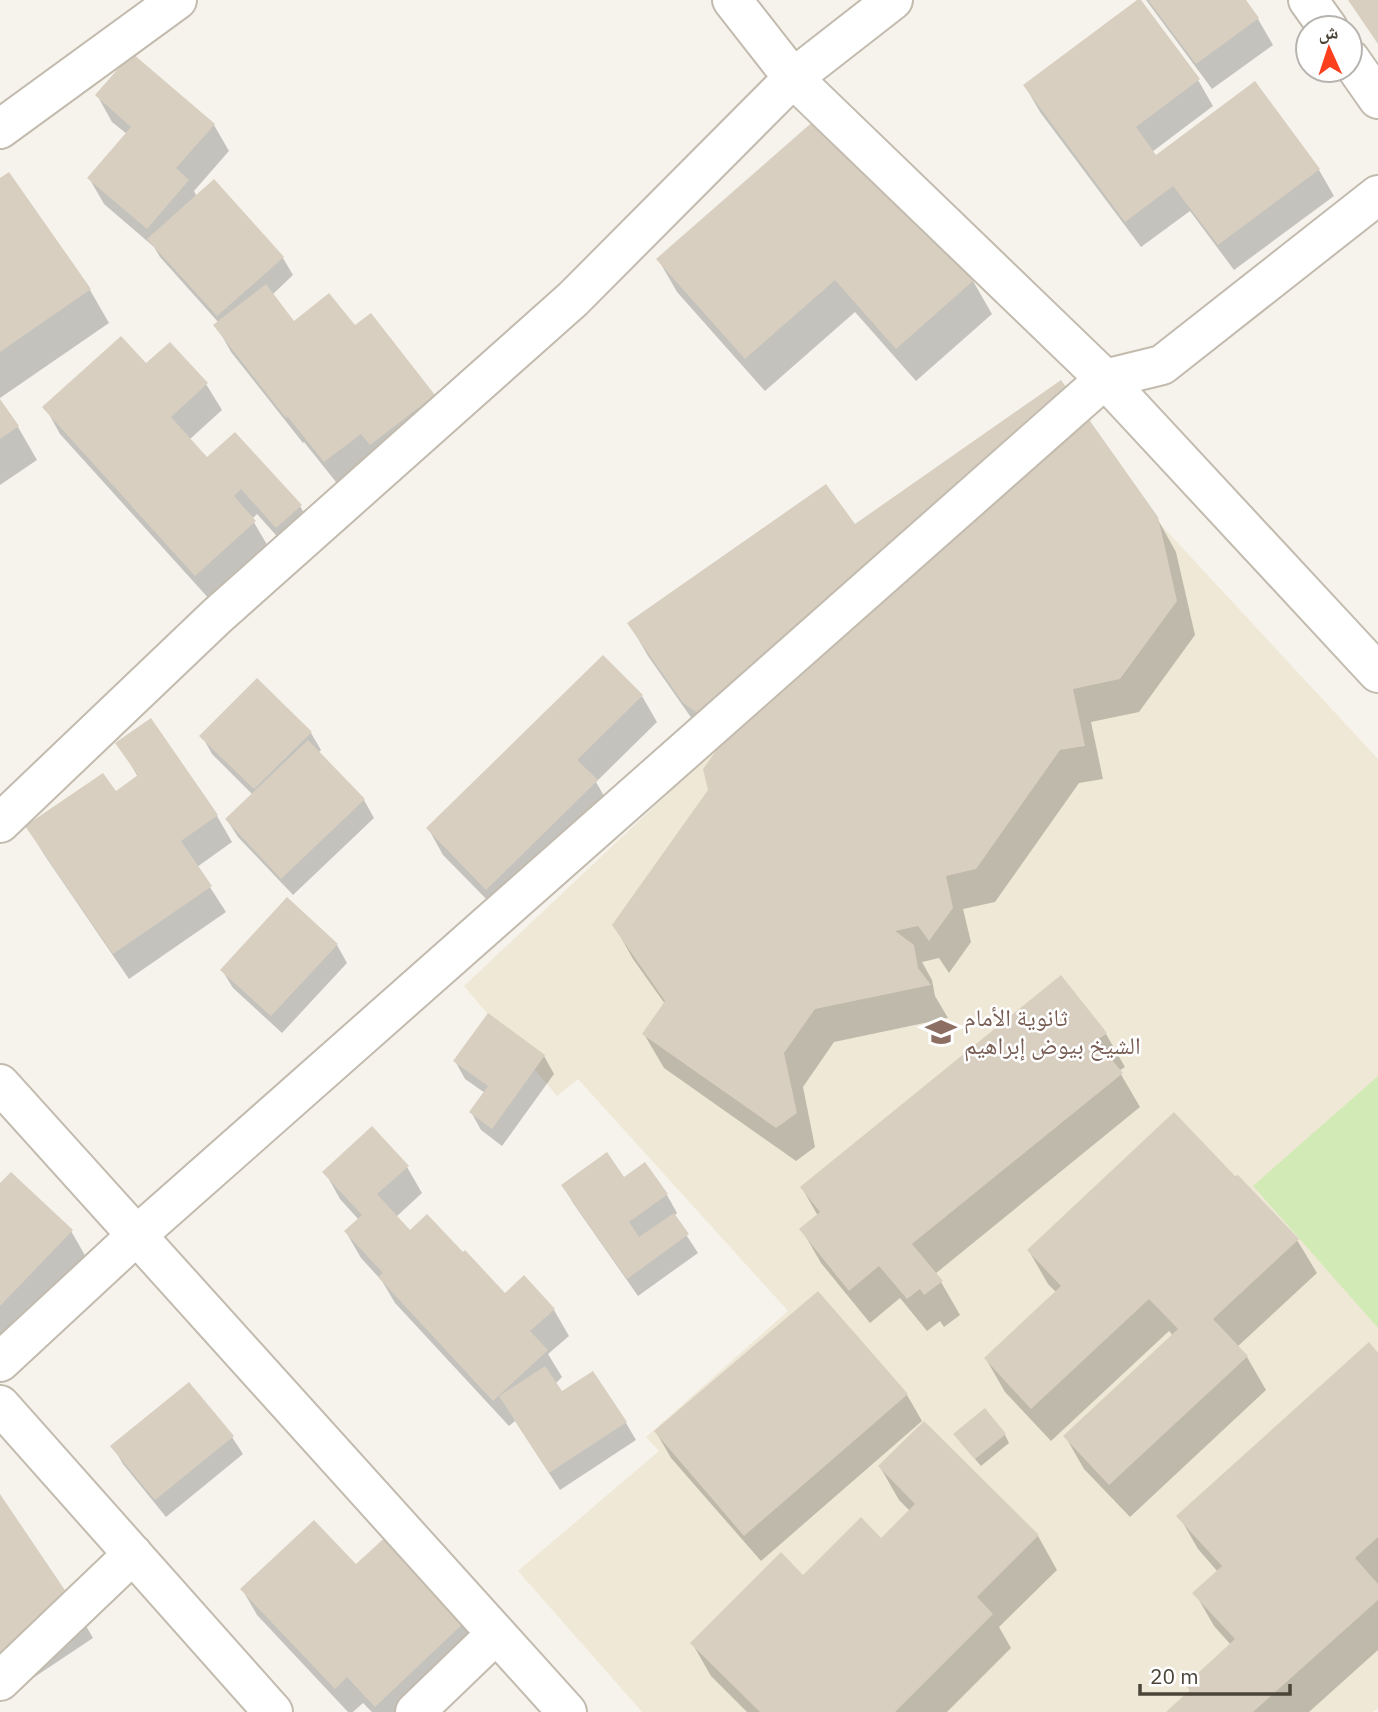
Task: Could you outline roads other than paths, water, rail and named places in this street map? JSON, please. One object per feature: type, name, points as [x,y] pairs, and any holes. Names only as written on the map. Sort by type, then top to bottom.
[{"type":"street","points":[[0,129],[177,0]]},
{"type":"street","points":[[732,0],[793,78],[1105,379],[1378,673]]},
{"type":"street","points":[[0,823],[217,616],[573,299],[793,78],[893,0]]},
{"type":"street","points":[[1364,79],[1378,99]]},
{"type":"street","points":[[0,1362],[137,1235],[1105,379],[1162,365],[1378,195]]},
{"type":"street","points":[[0,1084],[567,1712]]},
{"type":"street","points":[[0,1405],[273,1712]]},
{"type":"street","points":[[0,1681],[133,1554]]},
{"type":"street","points":[[415,1712],[496,1633]]},
{"type":"place","name":"ثانوية الأمام الشيخ بيوض إبراهيم","points":[[941,1032]]}]
